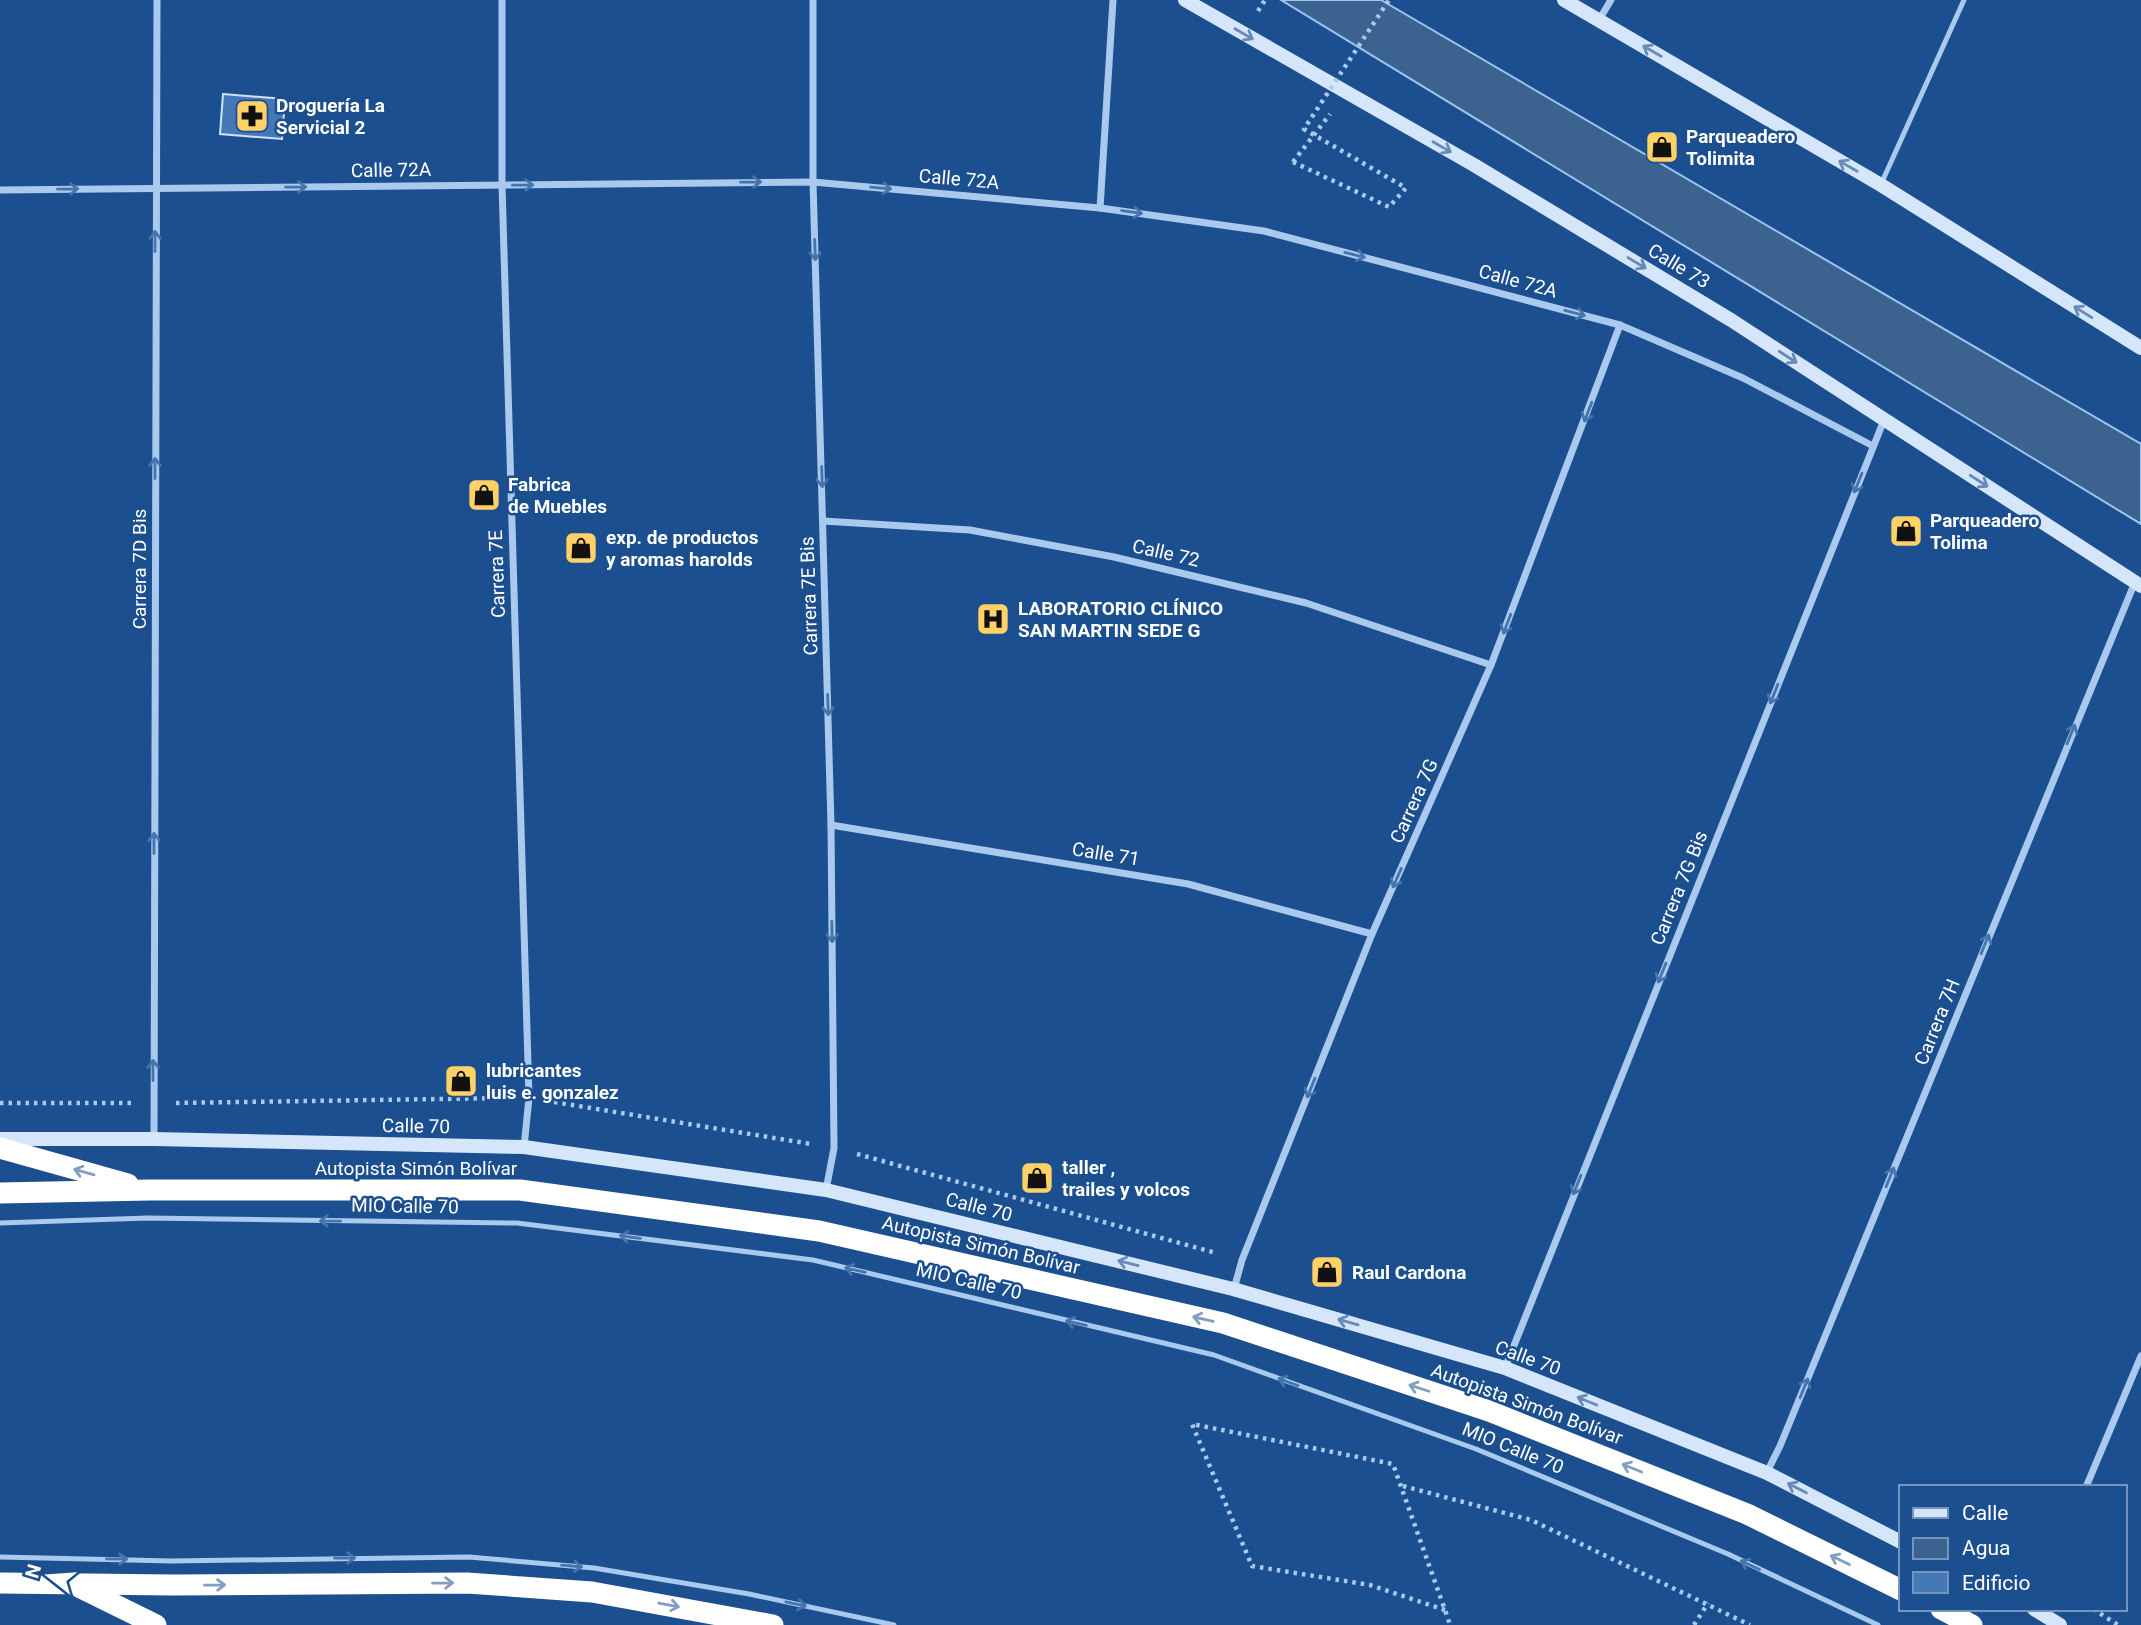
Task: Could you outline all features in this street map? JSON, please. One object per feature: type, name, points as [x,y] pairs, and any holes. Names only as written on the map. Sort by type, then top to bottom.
[{"type":"highway","points":[[0,1148],[150,1190]]},
{"type":"highway","name":"Autopista Simón Bolívar","points":[[0,1193],[150,1190],[520,1190],[819,1231],[1223,1323],[1489,1411],[1747,1514],[1899,1589]]},
{"type":"highway","points":[[0,1583],[467,1583],[592,1592],[772,1625]]},
{"type":"highway","points":[[74,1584],[156,1625]]},
{"type":"highway","points":[[1945,1611],[1972,1625]]},
{"type":"street","name":"Carrera 7D Bis","points":[[154,1139],[156,0]]},
{"type":"street","name":"Carrera 7E","points":[[502,0],[502,185],[529,1098],[524,1147]]},
{"type":"street","name":"Carrera 7E Bis","points":[[813,0],[813,182],[831,825],[835,1147],[827,1190]]},
{"type":"street","points":[[1100,208],[1114,0]]},
{"type":"street","name":"Calle 73","points":[[1185,0],[1474,165],[1643,266],[1731,320],[2138,584]]},
{"type":"street","points":[[1564,0],[1881,185],[2141,348]]},
{"type":"street","points":[[1599,19],[1611,0]]},
{"type":"street","name":"Calle 72A","points":[[0,190],[813,182],[1100,208],[1264,231],[1620,325],[1743,378],[1873,446]]},
{"type":"street","name":"Carrera 7G","points":[[1233,1289],[1242,1260],[1372,934],[1492,665],[1620,325]]},
{"type":"street","name":"Carrera 7G Bis","points":[[1505,1368],[1885,420]]},
{"type":"street","name":"Calle 72","points":[[823,521],[970,530],[1114,557],[1306,603],[1492,665]]},
{"type":"street","name":"Carrera 7H","points":[[1767,1473],[2138,584]]},
{"type":"street","name":"Calle 71","points":[[831,825],[1188,884],[1372,934]]},
{"type":"street","name":"Calle 70","points":[[0,1139],[154,1139],[524,1147],[827,1190],[1233,1289],[1505,1368],[1767,1473],[1899,1541]]},
{"type":"street","points":[[2087,1485],[2141,1356]]},
{"type":"street","points":[[2037,1611],[2060,1625]]},
{"type":"lane","points":[[1881,185],[1964,0]]},
{"type":"lane","name":"MIO Calle 70","points":[[0,1223],[148,1218],[517,1223],[813,1260],[1214,1356],[1476,1449],[1728,1554],[1878,1625]]},
{"type":"lane","points":[[0,1557],[172,1561],[469,1557],[594,1568],[749,1594],[894,1625]]},
{"type":"path","points":[[1330,113],[1293,162],[1389,207],[1406,188],[1304,130],[1389,0]]},
{"type":"path","points":[[1445,1610],[1370,1585],[1252,1566],[1192,1424],[1393,1464],[1402,1486],[1445,1610],[1450,1625]]},
{"type":"path","points":[[1402,1486],[1531,1520],[1750,1625]]},
{"type":"path","points":[[1694,1625],[1708,1603]]},
{"type":"path","points":[[2096,1611],[2118,1625]]},
{"type":"water","points":[[1281,0],[1381,0],[2141,444],[2141,524]]},
{"type":"building","name":"Droguería La Servicial 2","points":[[223,94],[285,99],[282,139],[220,134]]},
{"type":"place","name":"Droguería La Servicial 2","points":[[252,116]]},
{"type":"place","name":"Parqueadero Tolimita","points":[[1662,147]]},
{"type":"place","name":"Fabrica de Muebles","points":[[484,495]]},
{"type":"place","name":"Parqueadero Tolima","points":[[1906,531]]},
{"type":"place","name":"exp. de productos y aromas harolds","points":[[581,548]]},
{"type":"place","name":"LABORATORIO CLÍNICO SAN MARTIN SEDE G","points":[[993,619]]},
{"type":"place","name":"lubricantes luis e. gonzalez","points":[[461,1081]]},
{"type":"place","name":"taller , trailes y volcos","points":[[1037,1178]]},
{"type":"place","name":"Raul Cardona","points":[[1327,1272]]}]
